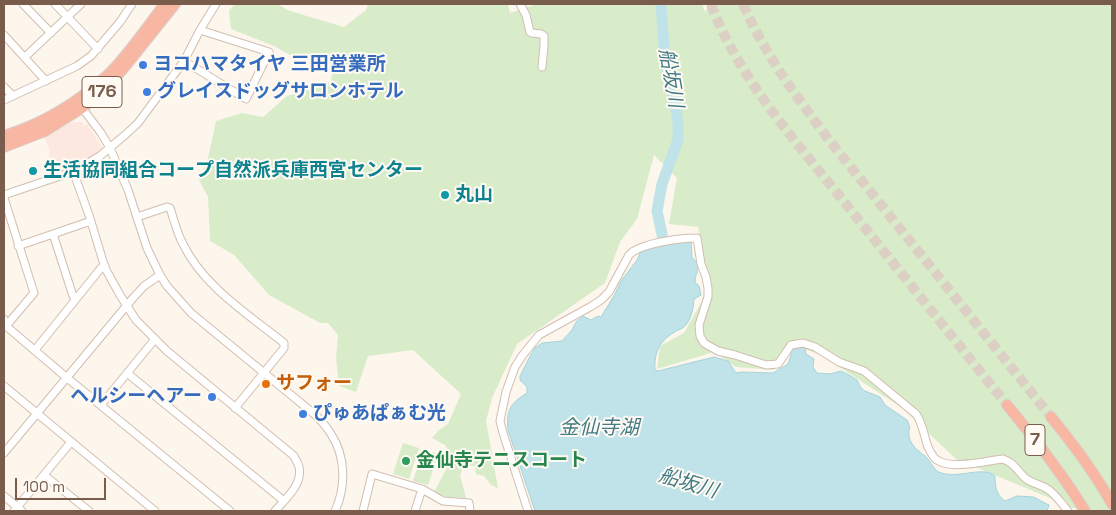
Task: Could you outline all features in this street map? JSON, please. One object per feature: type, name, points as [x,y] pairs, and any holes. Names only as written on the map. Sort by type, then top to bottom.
[{"type":"highway","name":"176","points":[[4,148],[45,131],[79,104],[120,63],[165,4]]},
{"type":"highway","name":"176","points":[[4,136],[47,119],[106,89],[175,4]]},
{"type":"highway","name":"7","points":[[1007,405],[1063,476],[1085,511]]},
{"type":"highway","name":"7","points":[[1051,417],[1077,449],[1112,504]]},
{"type":"street","points":[[23,4],[51,33]]},
{"type":"street","points":[[55,4],[98,49]]},
{"type":"street","points":[[25,57],[81,4]]},
{"type":"street","points":[[4,100],[77,66],[91,56],[120,22],[132,4]]},
{"type":"street","points":[[216,4],[184,61],[138,123],[125,135],[100,156],[73,171],[4,196],[34,293],[5,322],[66,377],[230,511]]},
{"type":"street","points":[[520,4],[526,15],[530,32],[544,36],[542,67]]},
{"type":"street","points":[[184,61],[246,99],[269,52],[200,30]]},
{"type":"street","points":[[4,34],[46,81]]},
{"type":"street","points":[[4,87],[13,96]]},
{"type":"street","points":[[79,104],[110,148],[128,190],[147,248],[167,286],[191,313],[313,413],[324,423],[332,435],[341,458],[343,472],[342,490],[335,511]]},
{"type":"street","points":[[73,171],[105,266],[111,280],[136,320],[167,351],[294,456],[299,467],[298,481],[275,511]]},
{"type":"street","points":[[137,217],[167,207],[170,208],[183,244],[199,270],[225,296],[284,344],[284,348],[235,408]]},
{"type":"street","points":[[18,246],[91,222]]},
{"type":"street","points":[[53,234],[73,296],[76,299]]},
{"type":"street","points":[[528,511],[500,421],[506,392],[515,367],[539,334],[601,300],[609,292],[632,252],[647,245],[690,238],[697,238],[701,264],[708,288],[708,297],[699,325],[700,336],[704,343],[718,351],[766,365],[778,364],[791,345],[803,343],[815,347],[839,362],[864,370],[916,414],[935,460],[958,465],[1002,459],[1008,461],[1016,467],[1024,478],[1045,487],[1053,493],[1068,511]]},
{"type":"street","points":[[34,350],[101,268],[105,266]]},
{"type":"street","points":[[4,453],[7,444],[36,413],[126,305],[144,286],[160,275]]},
{"type":"street","points":[[101,405],[155,339]]},
{"type":"street","points":[[128,373],[284,501]]},
{"type":"street","points":[[4,386],[155,511]]},
{"type":"street","points":[[4,496],[18,510],[71,442]]},
{"type":"street","points":[[363,511],[372,474],[422,489],[443,501],[469,504],[470,511]]},
{"type":"street","points":[[44,475],[88,511]]},
{"type":"street","points":[[415,511],[422,489]]},
{"type":"shaded area","points":[[72,122],[82,122],[84,126],[87,124],[104,150],[81,163],[57,173],[44,137]]},
{"type":"green space","points":[[235,4],[278,4],[287,10],[344,27],[366,10],[368,4],[508,4],[510,13],[537,4],[702,4],[705,12],[709,4],[1112,4],[1112,511],[1081,511],[956,459],[902,408],[821,355],[791,344],[774,370],[736,367],[714,352],[657,369],[660,346],[684,333],[705,296],[704,258],[698,227],[669,224],[677,178],[654,155],[637,219],[620,242],[605,283],[517,344],[492,398],[486,421],[498,488],[491,485],[484,476],[476,474],[475,466],[464,465],[460,475],[466,498],[447,497],[434,492],[453,457],[445,445],[432,438],[448,424],[461,394],[413,350],[368,356],[356,392],[339,386],[336,358],[338,335],[328,323],[320,323],[269,295],[234,255],[210,241],[208,197],[199,180],[208,158],[216,121],[242,113],[263,117],[287,96],[331,82],[334,62],[315,57],[292,56],[274,46],[231,29],[229,11]]},
{"type":"green space","name":"金仙寺テニスコート","points":[[403,443],[419,448],[409,479],[393,474]]},
{"type":"green space","name":"金仙寺テニスコート","points":[[423,449],[438,454],[428,485],[413,481]]},
{"type":"water","name":"金仙寺湖","points":[[691,240],[692,258],[698,263],[695,282],[699,286],[701,295],[694,299],[692,313],[686,325],[668,336],[658,348],[655,358],[655,370],[658,371],[714,357],[728,361],[736,373],[773,373],[788,364],[791,355],[790,349],[805,347],[806,354],[814,359],[813,367],[817,373],[830,374],[841,371],[849,375],[857,380],[861,388],[880,397],[885,405],[907,420],[910,427],[909,438],[937,471],[946,474],[990,473],[995,476],[997,490],[1005,501],[1017,496],[1034,497],[1049,505],[1047,511],[535,511],[508,430],[510,408],[527,393],[527,387],[520,380],[520,376],[530,356],[535,348],[542,343],[562,341],[572,330],[576,322],[583,316],[591,320],[598,316],[601,317],[642,249]]},
{"type":"waterway","name":"船坂川","points":[[661,4],[668,77],[675,102],[678,123],[678,140],[662,184],[657,211],[663,239]]},
{"type":"tunnel","points":[[711,4],[722,31],[736,57],[768,106],[1007,405]]},
{"type":"tunnel","points":[[743,4],[771,58],[817,124],[1051,417]]},
{"type":"place","name":"ヨコハマタイヤ 三田営業所","points":[[143,65]]},
{"type":"place","name":"グレイスドッグサロンホテル","points":[[147,92]]},
{"type":"place","name":"生活協同組合コープ自然派兵庫西宮センター","points":[[33,171]]},
{"type":"place","name":"丸山","points":[[445,195]]},
{"type":"place","name":"サフォー","points":[[266,384]]},
{"type":"place","name":"ヘルシーヘアー","points":[[212,397]]},
{"type":"place","name":"ぴゅあぱぁむ光","points":[[303,414]]},
{"type":"place","name":"金仙寺テニスコート","points":[[406,461]]}]
